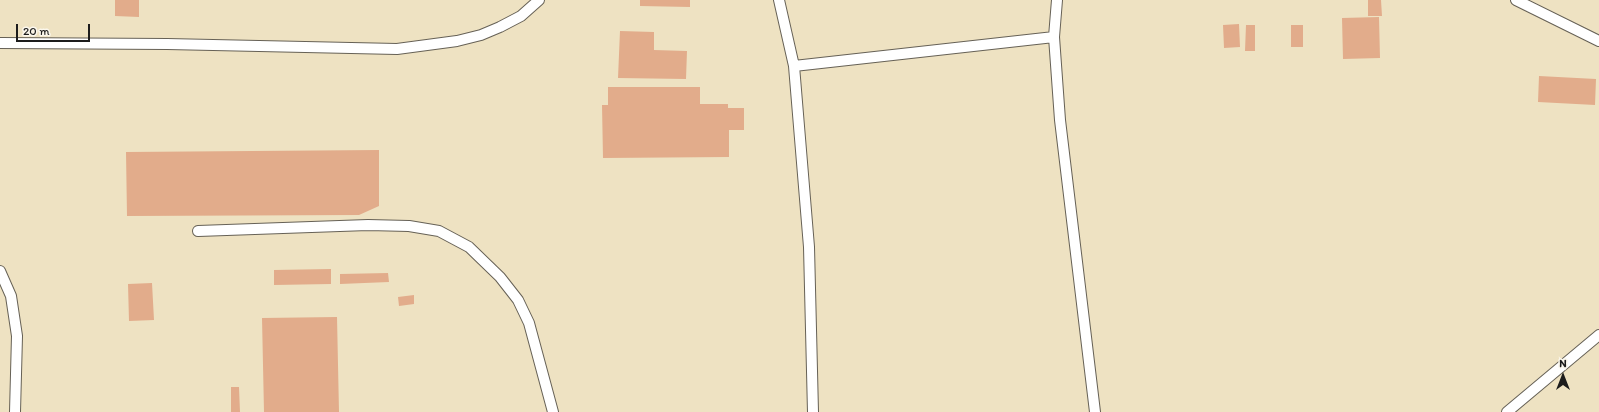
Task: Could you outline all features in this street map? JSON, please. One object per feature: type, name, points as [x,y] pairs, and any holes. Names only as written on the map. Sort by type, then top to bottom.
[{"type":"lane","points":[[0,43],[174,44],[397,49],[457,41],[481,35],[500,28],[520,16],[539,0]]},
{"type":"lane","points":[[779,0],[794,66],[809,247],[813,412]]},
{"type":"lane","points":[[1057,0],[1054,37],[1060,120],[1095,412]]},
{"type":"lane","points":[[1516,0],[1599,41]]},
{"type":"lane","points":[[794,66],[1054,37]]},
{"type":"lane","points":[[198,231],[368,225],[409,226],[439,232],[469,247],[500,277],[518,300],[529,323],[553,412]]},
{"type":"lane","points":[[0,271],[11,296],[16,336],[15,412]]},
{"type":"lane","points":[[1507,412],[1599,335]]},
{"type":"building","points":[[115,0],[139,0],[139,17],[115,16]]},
{"type":"building","points":[[640,0],[690,0],[690,7],[640,6]]},
{"type":"building","points":[[1368,0],[1381,0],[1382,16],[1368,16]]},
{"type":"building","points":[[1379,17],[1380,58],[1343,59],[1342,18]]},
{"type":"building","points":[[1239,24],[1240,47],[1224,48],[1223,25]]},
{"type":"building","points":[[1246,25],[1255,25],[1255,51],[1245,51]]},
{"type":"building","points":[[1291,25],[1303,25],[1303,47],[1291,47]]},
{"type":"building","points":[[620,31],[654,32],[654,50],[687,51],[686,79],[618,78]]},
{"type":"building","points":[[1539,76],[1596,79],[1595,105],[1538,102]]},
{"type":"building","points":[[608,87],[700,87],[700,104],[728,104],[728,108],[744,108],[744,130],[729,130],[729,157],[603,158],[602,105],[608,105]]},
{"type":"building","points":[[379,150],[379,206],[359,215],[127,216],[126,152]]},
{"type":"building","points":[[331,269],[331,284],[274,285],[274,270]]},
{"type":"building","points":[[388,273],[389,282],[340,284],[340,274]]},
{"type":"building","points":[[152,283],[154,320],[129,321],[128,284]]},
{"type":"building","points":[[414,295],[414,304],[399,306],[398,297]]},
{"type":"building","points":[[337,317],[339,412],[264,412],[262,318]]},
{"type":"building","points":[[231,387],[239,387],[240,412],[231,412]]}]
